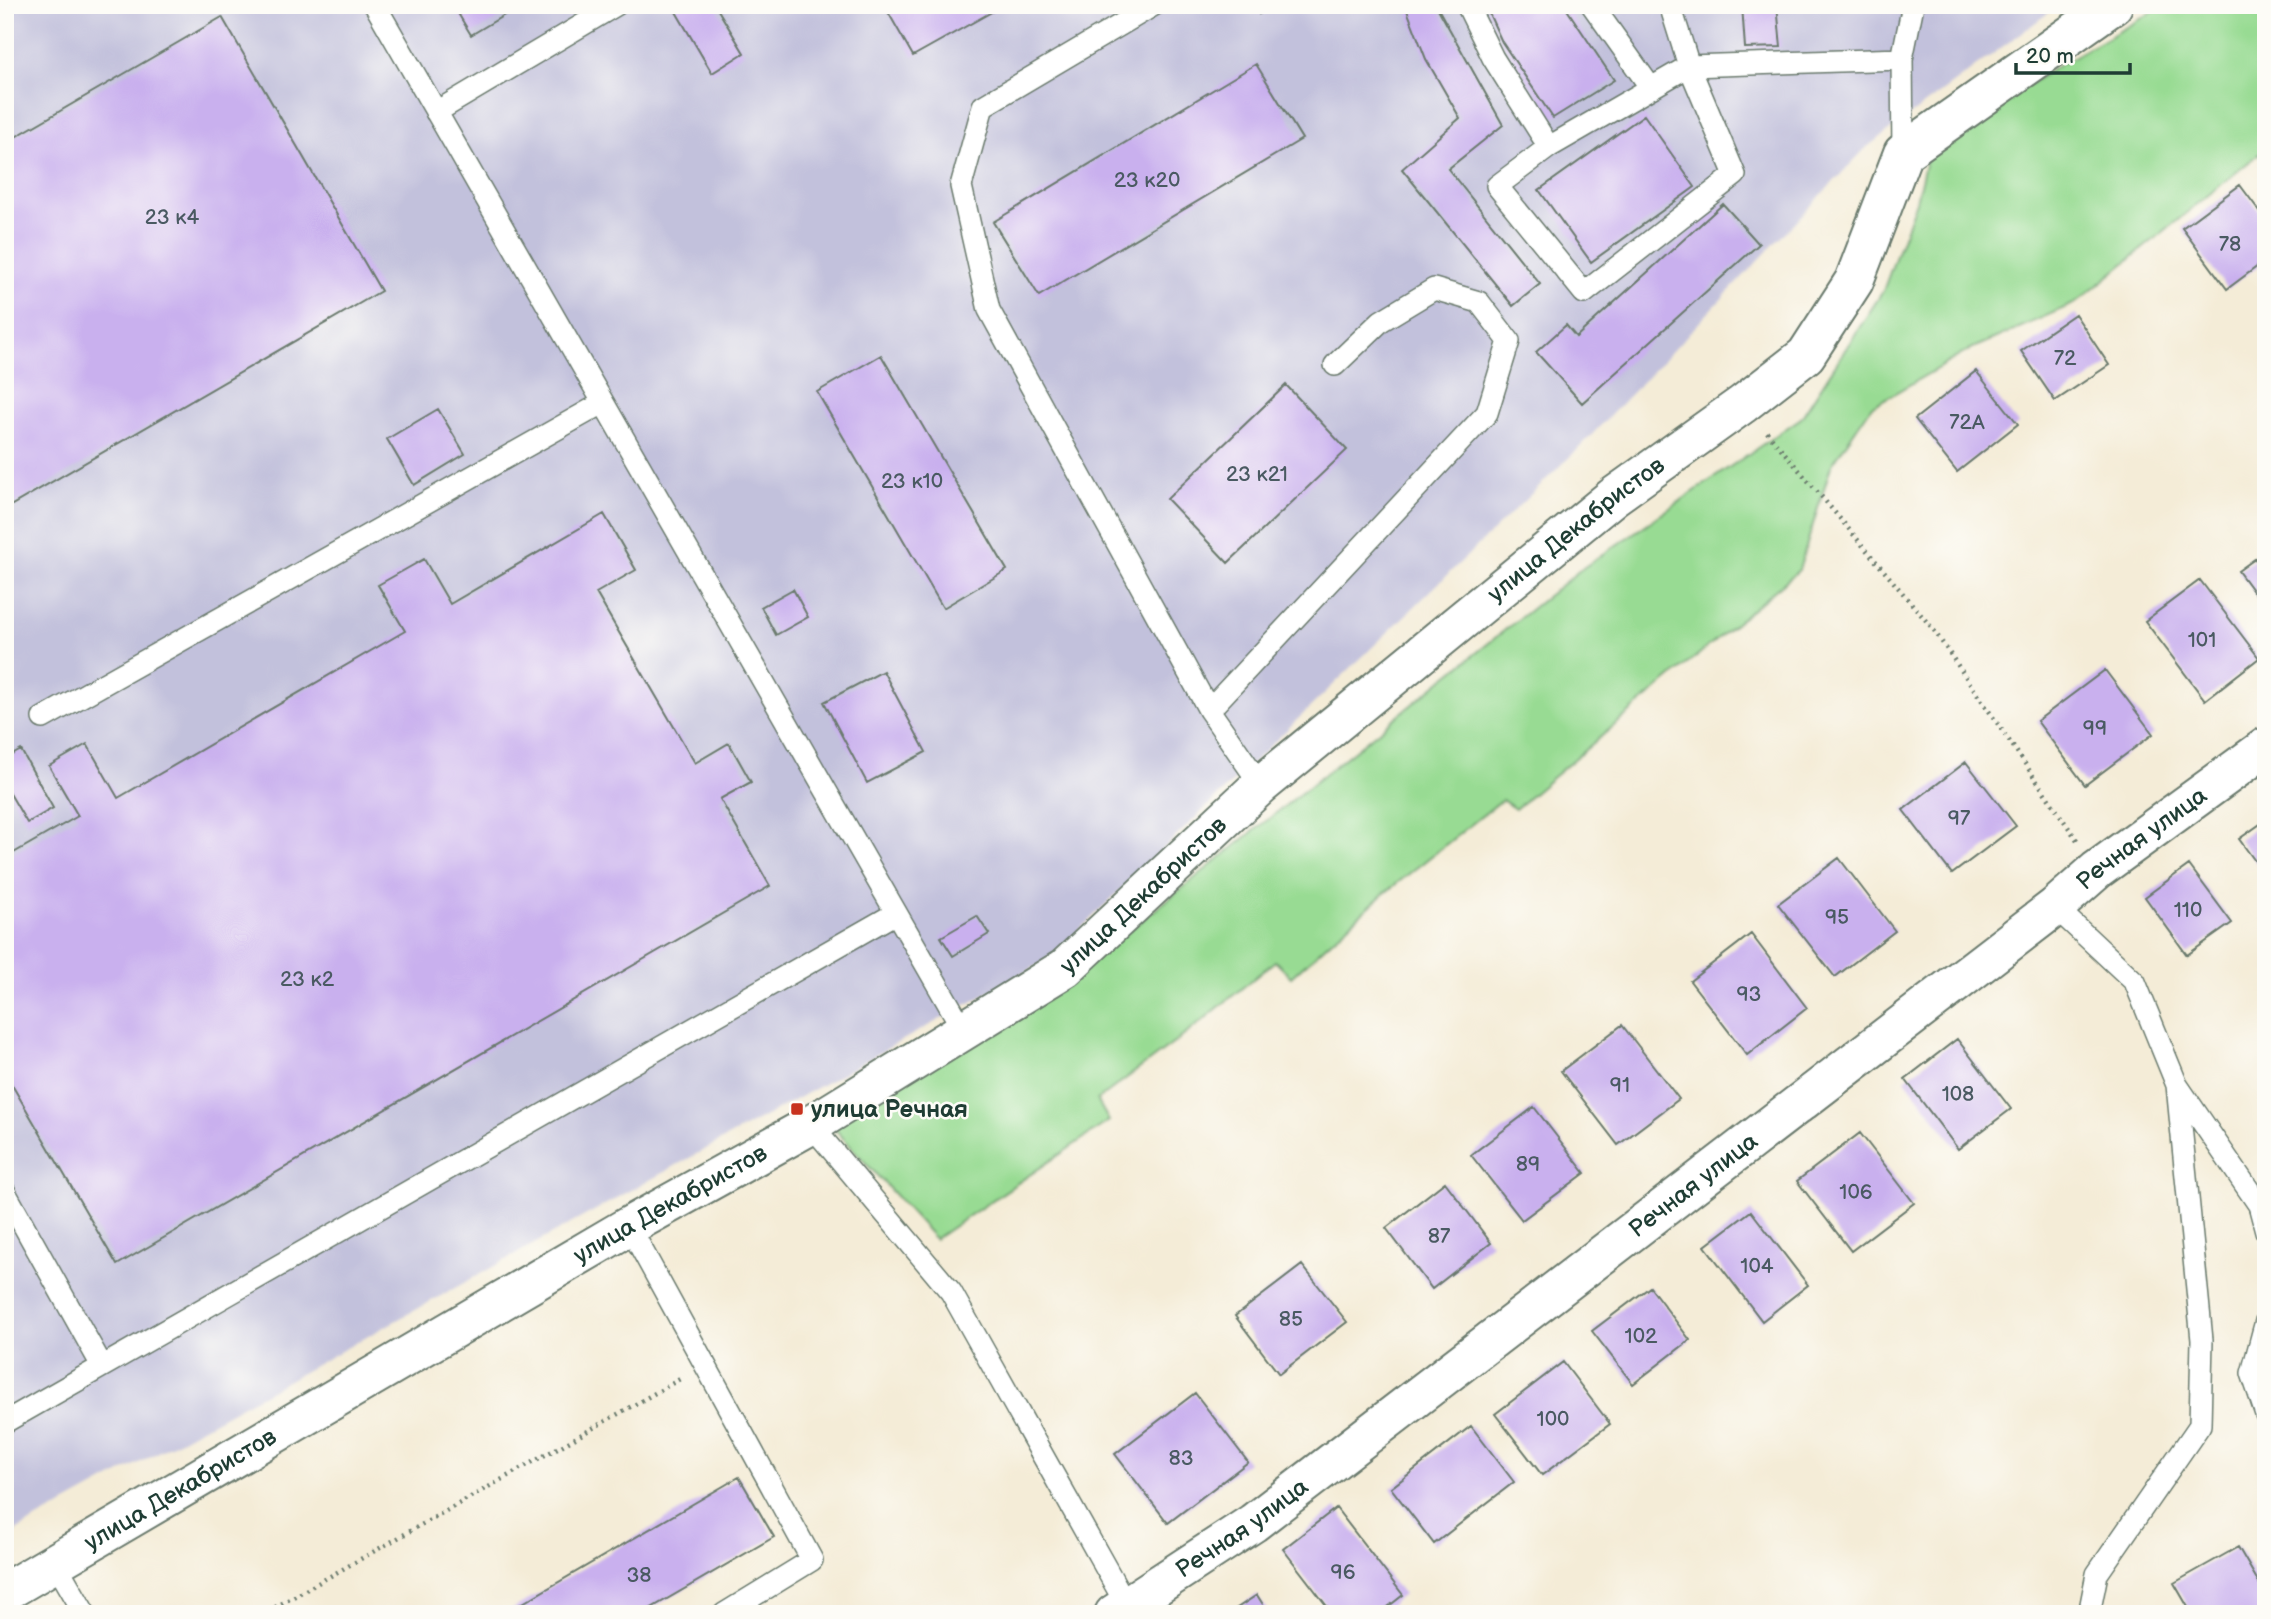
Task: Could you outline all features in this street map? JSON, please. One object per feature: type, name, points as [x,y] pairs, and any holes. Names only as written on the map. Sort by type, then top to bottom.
[{"type":"street","points":[[1903,153],[2113,5]]},
{"type":"street","name":"улица Декабристов","points":[[5,1592],[629,1226],[811,1125],[1065,968],[1261,785],[1613,497],[1743,404],[1806,355],[1854,281],[1903,153]]},
{"type":"street","name":"Речная улица","points":[[1120,1609],[1253,1523],[2055,907],[2097,870],[2266,747]]},
{"type":"lane","points":[[375,5],[964,1031]]},
{"type":"lane","points":[[436,112],[616,5]]},
{"type":"lane","points":[[1154,5],[983,106],[961,186],[989,310],[1209,710],[1261,785]]},
{"type":"lane","points":[[1467,5],[1493,58],[1549,147]]},
{"type":"lane","points":[[1592,5],[1651,88]]},
{"type":"lane","points":[[1670,5],[1689,66],[1735,175],[1584,293],[1497,186],[1549,147],[1689,66],[1902,59]]},
{"type":"lane","points":[[1903,153],[1902,59],[1913,5]]},
{"type":"lane","points":[[1209,710],[1487,413],[1509,341],[1479,302],[1434,289],[1381,321],[1335,365]]},
{"type":"lane","points":[[43,718],[603,403]]},
{"type":"lane","points":[[2055,907],[2135,982],[2177,1085],[2259,1205],[2266,1231]]},
{"type":"lane","points":[[5,1422],[896,913]]},
{"type":"lane","points":[[2089,1614],[2097,1574],[2200,1425],[2202,1340],[2177,1085]]},
{"type":"lane","points":[[811,1125],[951,1292],[1120,1609]]},
{"type":"lane","points":[[5,1192],[103,1366]]},
{"type":"lane","points":[[629,1226],[812,1560],[724,1614]]},
{"type":"lane","points":[[2266,1321],[2252,1373],[2266,1413]]},
{"type":"lane","points":[[56,1564],[85,1614]]},
{"type":"path","points":[[1743,404],[1933,629],[2097,870]]},
{"type":"path","points":[[263,1614],[705,1366]]},
{"type":"shaded area","points":[[5,5],[2059,5],[1867,147],[1582,445],[1049,959],[5,1537]]},
{"type":"green space","points":[[2165,5],[2266,5],[2266,148],[2076,303],[1973,348],[1871,407],[1831,466],[1799,570],[1515,809],[1502,800],[1381,896],[1291,977],[1275,961],[1186,1034],[1097,1100],[1109,1121],[935,1239],[832,1126],[1071,977],[1580,570],[1801,418],[1883,291],[1916,201],[1928,152],[2054,68]]},
{"type":"building","points":[[453,5],[521,5],[471,35]]},
{"type":"building","points":[[672,5],[715,5],[744,53],[712,73]]},
{"type":"building","points":[[884,5],[1004,5],[913,56]]},
{"type":"building","points":[[1254,5],[1274,5],[1259,14]]},
{"type":"building","points":[[1405,5],[1436,5],[1503,125],[1448,169],[1540,284],[1513,306],[1402,169],[1460,118],[1426,59]]},
{"type":"building","points":[[1485,5],[1564,5],[1614,80],[1553,118],[1502,42]]},
{"type":"building","points":[[1742,5],[1777,5],[1781,47],[1745,48]]},
{"type":"building","points":[[222,17],[381,291],[5,509],[5,143]]},
{"type":"building","points":[[1256,64],[1302,139],[1039,296],[993,222]]},
{"type":"building","points":[[1644,115],[1695,187],[1591,262],[1539,190]]},
{"type":"building","points":[[2240,185],[2266,220],[2266,260],[2227,289],[2182,228]]},
{"type":"building","points":[[1723,204],[1759,244],[1582,403],[1536,352],[1566,325],[1576,337]]},
{"type":"building","points":[[2075,314],[2109,365],[2055,401],[2021,351]]},
{"type":"building","points":[[881,355],[1007,570],[943,608],[817,392]]},
{"type":"building","points":[[1976,371],[2018,424],[1957,472],[1915,419]]},
{"type":"building","points":[[1286,385],[1347,450],[1228,563],[1167,499]]},
{"type":"building","points":[[438,409],[465,454],[414,485],[387,439]]},
{"type":"building","points":[[604,514],[636,570],[596,593],[695,763],[729,743],[751,782],[720,799],[770,886],[117,1265],[5,1073],[5,858],[78,816],[49,766],[87,744],[118,798],[405,631],[378,585],[424,559],[450,604]]},
{"type":"building","points":[[2266,551],[2266,609],[2238,571]]},
{"type":"building","points":[[2200,580],[2259,658],[2205,700],[2145,621]]},
{"type":"building","points":[[793,589],[808,617],[776,635],[761,607]]},
{"type":"building","points":[[2105,670],[2153,734],[2085,785],[2037,721]]},
{"type":"building","points":[[883,671],[926,752],[867,783],[824,702]]},
{"type":"building","points":[[21,750],[53,808],[27,823],[5,785],[5,759]]},
{"type":"building","points":[[1966,762],[2016,826],[1952,874],[1903,810]]},
{"type":"building","points":[[2266,820],[2266,876],[2239,839]]},
{"type":"building","points":[[1839,858],[1895,931],[1835,977],[1778,904]]},
{"type":"building","points":[[2189,865],[2232,923],[2187,955],[2145,897]]},
{"type":"building","points":[[977,916],[989,934],[953,956],[941,937]]},
{"type":"building","points":[[1751,934],[1807,1008],[1747,1055],[1690,981]]},
{"type":"building","points":[[1622,1025],[1679,1099],[1618,1145],[1561,1071]]},
{"type":"building","points":[[1957,1039],[2011,1109],[1958,1149],[1905,1079]]},
{"type":"building","points":[[1534,1107],[1585,1173],[1522,1220],[1471,1155]]},
{"type":"building","points":[[1860,1133],[1914,1203],[1851,1251],[1797,1181]]},
{"type":"building","points":[[1445,1182],[1491,1243],[1432,1289],[1386,1228]]},
{"type":"building","points":[[1751,1211],[1808,1285],[1762,1321],[1705,1246]]},
{"type":"building","points":[[1302,1265],[1347,1322],[1279,1374],[1235,1316]]},
{"type":"building","points":[[1650,1287],[1690,1340],[1633,1384],[1592,1331]]},
{"type":"building","points":[[1563,1362],[1610,1424],[1542,1475],[1495,1414]]},
{"type":"building","points":[[1195,1393],[1248,1462],[1168,1523],[1115,1454]]},
{"type":"building","points":[[1471,1426],[1514,1482],[1434,1544],[1391,1488]]},
{"type":"building","points":[[739,1477],[774,1537],[641,1614],[504,1614]]},
{"type":"building","points":[[1336,1508],[1403,1595],[1379,1614],[1333,1614],[1283,1549]]},
{"type":"building","points":[[2238,1547],[2266,1595],[2266,1614],[2192,1614],[2174,1583]]},
{"type":"building","points":[[1257,1595],[1269,1614],[1228,1614]]},
{"type":"place","name":"улица Речная","points":[[797,1109]]}]
